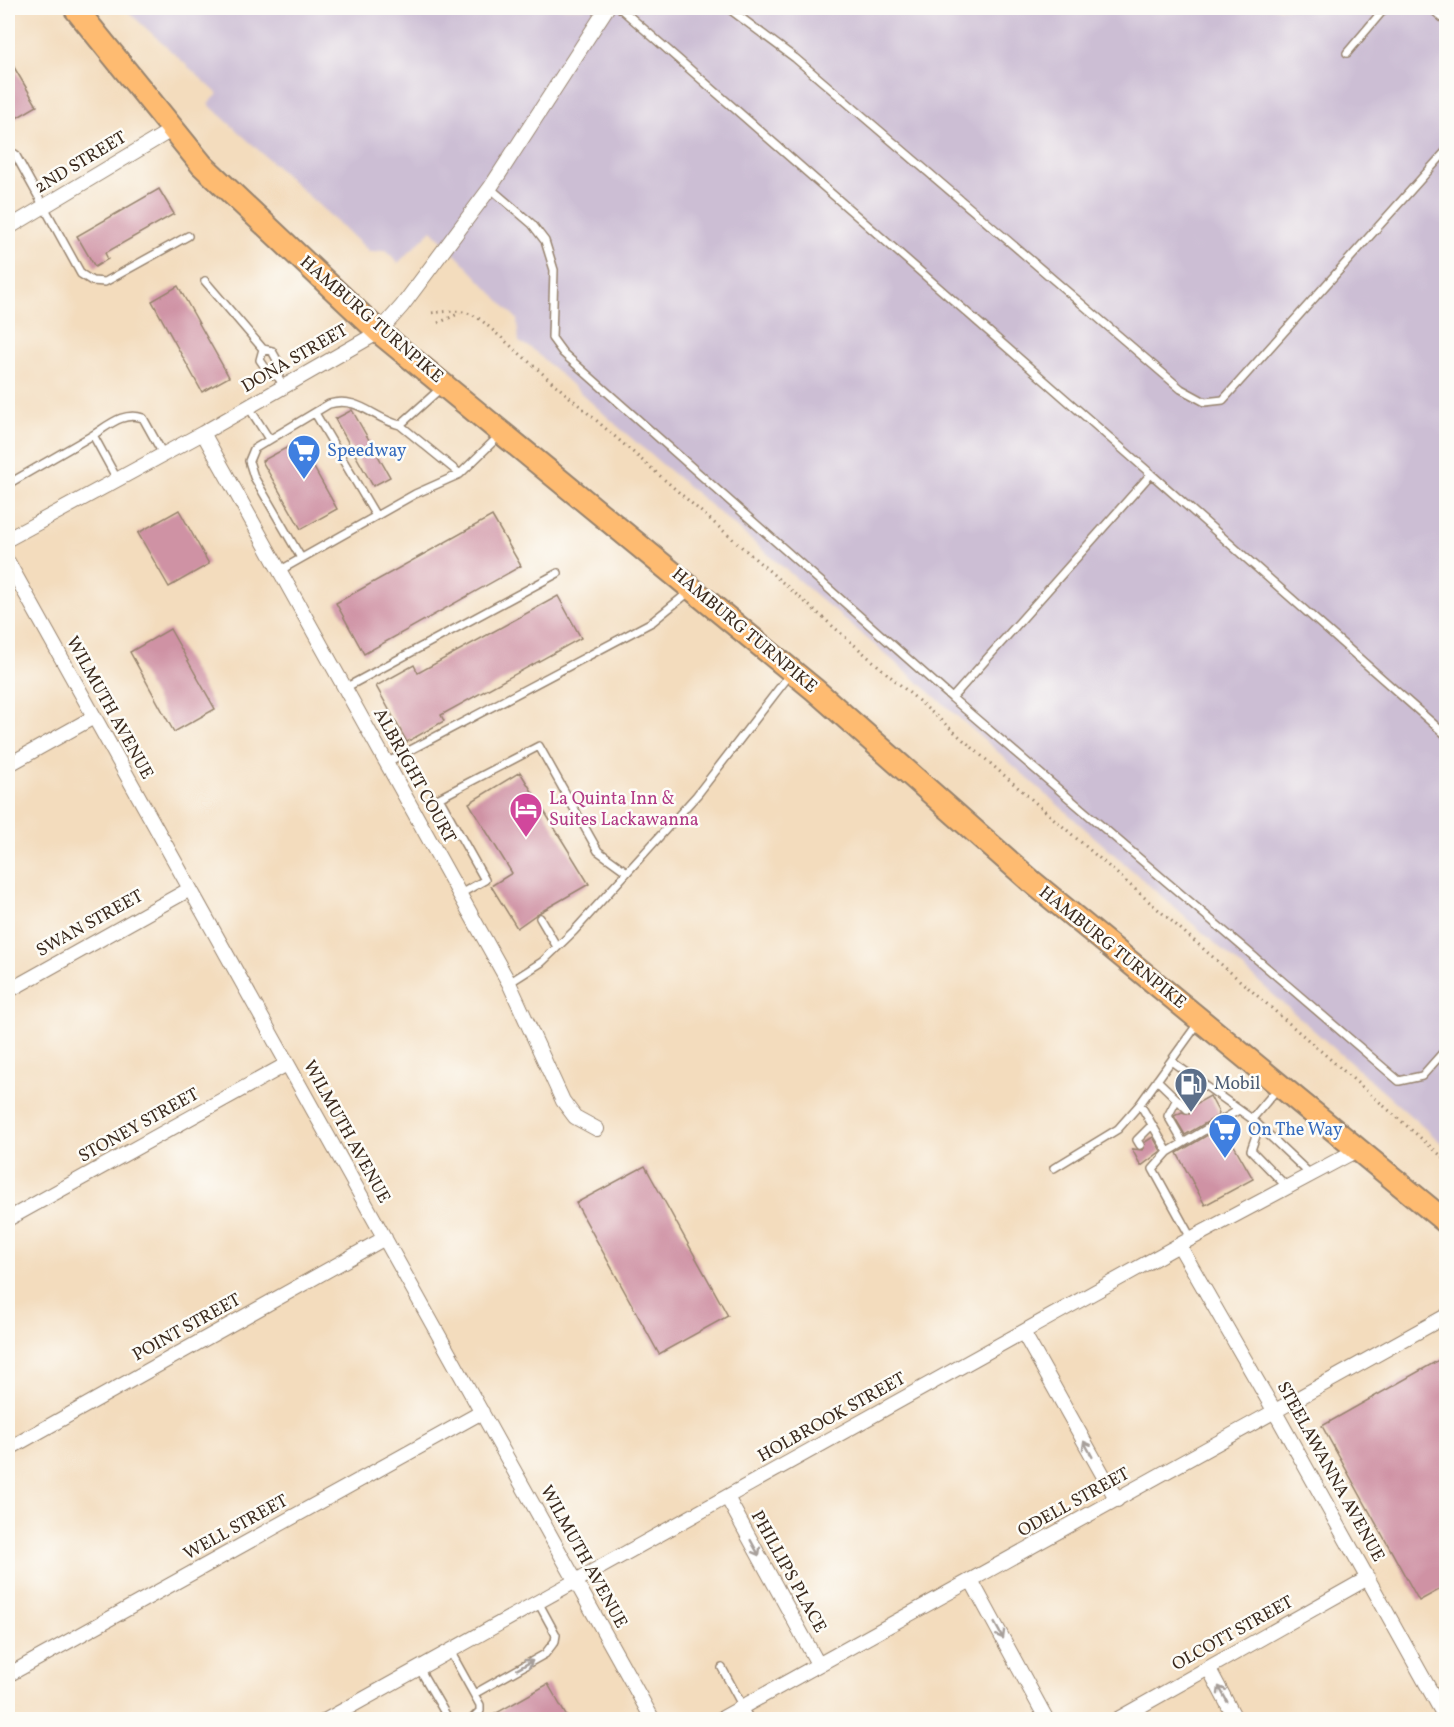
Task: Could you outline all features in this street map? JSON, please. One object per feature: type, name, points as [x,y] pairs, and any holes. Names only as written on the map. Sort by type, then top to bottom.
[{"type":"highway","name":"HAMBURG TURNPIKE","points":[[75,8],[202,165],[379,332],[694,588],[1031,881],[1446,1222]]},
{"type":"street","name":"DONA STREET","points":[[8,539],[203,433],[248,406],[281,381],[379,332],[402,306],[489,188],[607,8]]},
{"type":"street","name":"2ND STREET","points":[[8,228],[173,129]]},
{"type":"street","name":"ALBRIGHT COURT","points":[[203,433],[509,983],[563,1101],[575,1117],[597,1129]]},
{"type":"street","name":"WILMUTH AVENUE","points":[[8,562],[653,1719]]},
{"type":"street","points":[[8,765],[94,717]]},
{"type":"street","name":"SWAN STREET","points":[[8,991],[190,889]]},
{"type":"street","name":"STONEY STREET","points":[[8,1219],[287,1064]]},
{"type":"street","name":"HOLBROOK STREET","points":[[326,1719],[1185,1242],[1357,1150]]},
{"type":"street","name":"POINT STREET","points":[[8,1449],[385,1238]]},
{"type":"street","name":"STEELAWANNA AVENUE","points":[[1185,1242],[1275,1412],[1445,1714]]},
{"type":"street","name":"ODELL STREET","points":[[718,1719],[1446,1316]]},
{"type":"street","points":[[1023,1332],[1117,1500]]},
{"type":"street","name":"WELL STREET","points":[[8,1675],[482,1412]]},
{"type":"street","name":"PHILLIPS PLACE","points":[[727,1497],[818,1664]]},
{"type":"street","name":"OLCOTT STREET","points":[[1116,1719],[1368,1578]]},
{"type":"street","points":[[971,1580],[1047,1719]]},
{"type":"street","points":[[1209,1669],[1236,1719]]},
{"type":"lane","points":[[620,8],[1446,735]]},
{"type":"lane","points":[[728,8],[795,58],[1181,389],[1205,402],[1223,400],[1446,151]]},
{"type":"lane","points":[[1347,53],[1385,8]]},
{"type":"lane","points":[[1431,8],[1446,21]]},
{"type":"lane","points":[[8,159],[15,154],[81,274],[92,281],[105,282],[188,236]]},
{"type":"lane","points":[[489,188],[532,224],[545,241],[554,270],[552,338],[563,353],[952,698],[1399,1082],[1422,1076],[1446,1048]]},
{"type":"lane","points":[[205,281],[263,349],[272,351],[281,367],[281,381]]},
{"type":"lane","points":[[263,349],[260,360],[269,373],[281,381]]},
{"type":"lane","points":[[400,425],[445,384]]},
{"type":"lane","points":[[301,558],[254,477],[249,460],[254,448],[329,404],[348,401],[379,418],[400,425],[460,474]]},
{"type":"lane","points":[[248,406],[269,439]]},
{"type":"lane","points":[[315,413],[376,516]]},
{"type":"lane","points":[[8,484],[123,417],[133,414],[143,418],[163,454]]},
{"type":"lane","points":[[279,571],[415,494],[460,474],[503,431]]},
{"type":"lane","points":[[93,435],[117,479]]},
{"type":"lane","points":[[952,698],[1151,474]]},
{"type":"lane","points":[[345,688],[558,573]]},
{"type":"lane","points":[[386,764],[652,622],[694,588]]},
{"type":"lane","points":[[509,983],[542,962],[557,947],[697,795],[792,671]]},
{"type":"lane","points":[[460,894],[484,880],[439,798],[539,746],[598,851],[627,872]]},
{"type":"lane","points":[[540,918],[557,947]]},
{"type":"lane","points":[[1054,1168],[1118,1129],[1140,1104],[1200,1020]]},
{"type":"lane","points":[[1171,1061],[1237,1111],[1252,1119],[1310,1174]]},
{"type":"lane","points":[[1157,1080],[1187,1109]]},
{"type":"lane","points":[[1252,1119],[1280,1086]]},
{"type":"lane","points":[[1177,1100],[1168,1116],[1183,1143]]},
{"type":"lane","points":[[1140,1104],[1168,1152]]},
{"type":"lane","points":[[1153,1169],[1168,1152],[1183,1143],[1203,1125],[1237,1111]]},
{"type":"lane","points":[[1140,1145],[1137,1140],[1152,1125]]},
{"type":"lane","points":[[1259,1127],[1251,1149],[1287,1187]]},
{"type":"lane","points":[[1149,1161],[1185,1242]]},
{"type":"lane","points":[[474,1694],[550,1649],[556,1635],[538,1602]]},
{"type":"lane","points":[[450,1651],[480,1705],[480,1711],[471,1719]]},
{"type":"lane","points":[[419,1668],[449,1719]]},
{"type":"lane","points":[[722,1668],[750,1719]]},
{"type":"path","points":[[438,323],[461,312]]},
{"type":"path","points":[[433,313],[461,312],[473,314],[481,320],[1446,1160]]},
{"type":"shaded area","points":[[124,8],[1446,8],[1446,1147],[931,693],[623,431],[531,348],[519,342],[517,319],[432,230],[398,263],[386,250],[370,252],[208,104],[218,94]]},
{"type":"building","points":[[8,57],[37,106],[13,120],[8,111]]},
{"type":"building","points":[[159,189],[174,214],[105,253],[108,259],[95,267],[77,236]]},
{"type":"building","points":[[178,286],[229,377],[202,392],[152,301]]},
{"type":"building","points":[[352,410],[390,477],[373,486],[335,419]]},
{"type":"building","points":[[299,441],[337,509],[301,529],[262,461]]},
{"type":"building","points":[[179,510],[209,564],[169,587],[138,533]]},
{"type":"building","points":[[492,516],[521,566],[364,654],[336,603]]},
{"type":"building","points":[[558,596],[581,638],[441,715],[444,721],[407,742],[376,686],[414,665],[418,673]]},
{"type":"building","points":[[170,629],[215,709],[174,732],[130,652]]},
{"type":"building","name":"La Quinta Inn & Suites Lackawanna","points":[[520,772],[589,884],[517,928],[491,886],[512,873],[469,803]]},
{"type":"building","points":[[1210,1096],[1219,1113],[1218,1116],[1185,1135],[1174,1116],[1182,1112],[1189,1114],[1192,1106]]},
{"type":"building","points":[[1223,1126],[1253,1179],[1205,1205],[1177,1153]]},
{"type":"building","points":[[1153,1137],[1161,1151],[1141,1166],[1132,1149],[1142,1150],[1145,1142]]},
{"type":"building","points":[[645,1166],[728,1316],[659,1354],[576,1203]]},
{"type":"building","points":[[1446,1356],[1446,1586],[1419,1601],[1322,1426]]},
{"type":"building","points":[[548,1684],[568,1719],[486,1719]]},
{"type":"place","name":"Speedway","points":[[304,480]]},
{"type":"place","name":"La Quinta Inn & Suites Lackawanna","points":[[526,838]]},
{"type":"place","name":"Mobil","points":[[1191,1113]]},
{"type":"place","name":"On The Way","points":[[1225,1159]]}]
